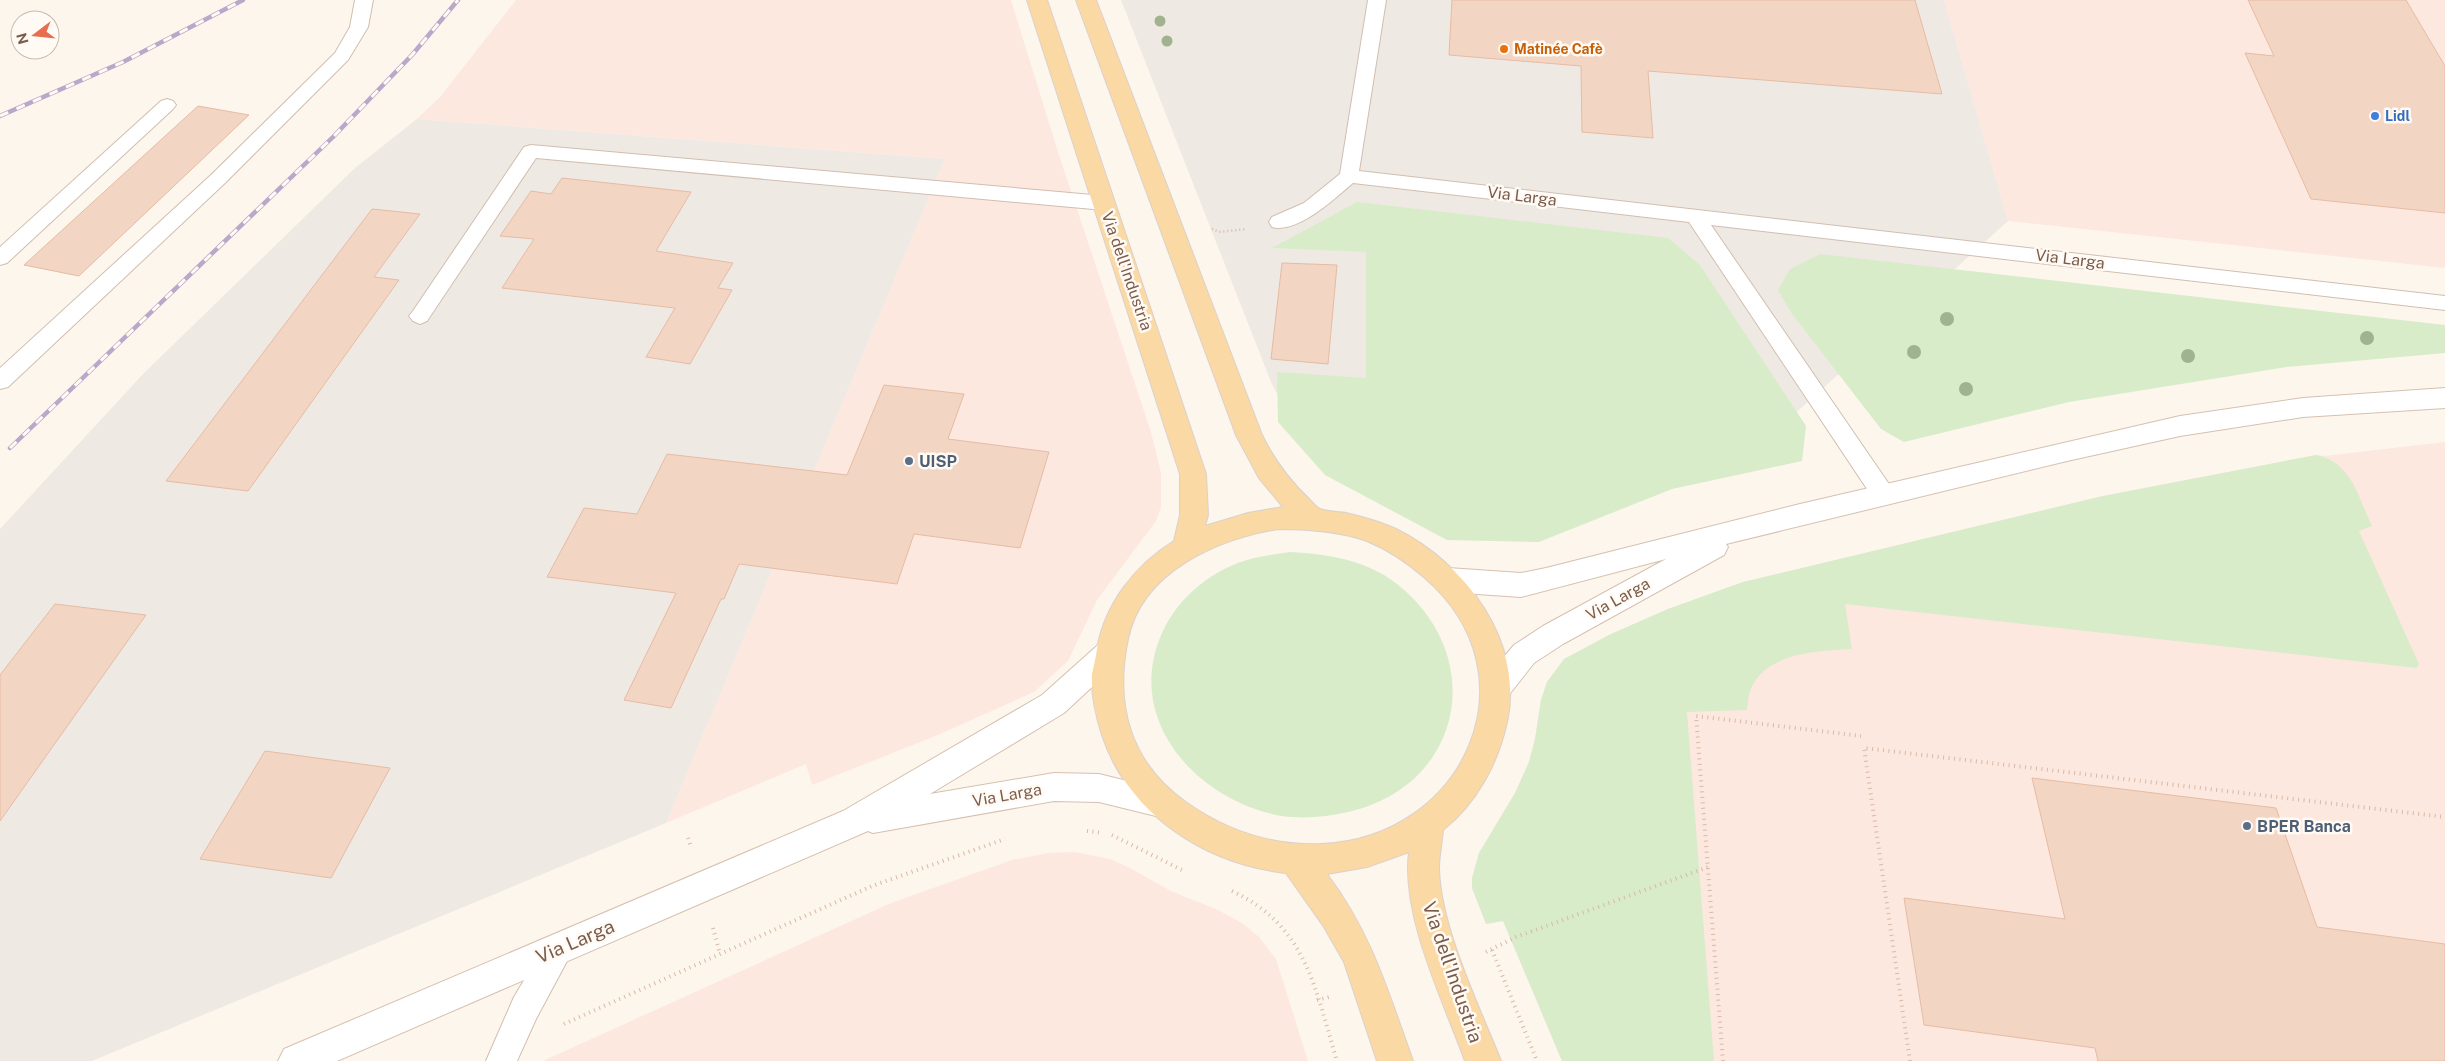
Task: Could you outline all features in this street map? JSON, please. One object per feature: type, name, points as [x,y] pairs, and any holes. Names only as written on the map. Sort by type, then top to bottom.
[{"type":"main road","name":"Via dell'Industria","points":[[1036,0],[1193,474],[1194,515],[1188,546]]},
{"type":"main road","points":[[1086,0],[1249,435],[1260,460],[1276,484],[1311,518]]},
{"type":"main road","name":"Via Larga","points":[[1448,580],[1521,585],[1883,494],[2101,443],[2255,414],[2343,404],[2445,398]]},
{"type":"main road","points":[[1278,518],[1311,518],[1348,524],[1386,537],[1419,556],[1448,580],[1473,612],[1489,648],[1497,687],[1494,725],[1482,762],[1459,795],[1428,823],[1399,840],[1367,852],[1332,859],[1296,860],[1245,851],[1199,832],[1160,802],[1132,769],[1114,731],[1106,691],[1109,653],[1117,627],[1129,603],[1164,562],[1188,546],[1216,532],[1246,523],[1278,518]]},
{"type":"main road","name":"Via Larga","points":[[1497,687],[1524,654],[1553,635],[1752,527]]},
{"type":"main road","name":"Via Larga","points":[[296,1061],[854,822],[1054,704],[1109,653]]},
{"type":"main road","name":"Via Larga","points":[[854,822],[1054,787],[1099,788],[1160,802]]},
{"type":"main road","name":"Via dell'Industria","points":[[1428,823],[1423,868],[1427,904],[1435,934],[1483,1061]]},
{"type":"main road","points":[[1296,860],[1329,904],[1348,936],[1360,961],[1395,1061]]},
{"type":"lane","points":[[0,381],[218,179],[342,56],[359,27],[364,0]]},
{"type":"lane","points":[[1280,222],[1310,208],[1349,176],[1377,0]]},
{"type":"lane","points":[[0,258],[167,105]]},
{"type":"lane","points":[[420,316],[531,151],[1104,203]]},
{"type":"lane","name":"Via Larga","points":[[1349,176],[2445,303]]},
{"type":"lane","points":[[1695,216],[1883,494]]},
{"type":"lane","points":[[501,1061],[526,1008],[558,948]]},
{"type":"path","points":[[1724,1061],[1696,716],[1861,736]]},
{"type":"path","points":[[1910,1061],[1864,748],[2445,817]]},
{"type":"path","points":[[1080,830],[1110,834],[1193,875]]},
{"type":"path","points":[[557,1027],[872,886],[1009,838]]},
{"type":"path","points":[[1537,1061],[1492,950],[1516,937],[1708,867]]},
{"type":"path","points":[[1228,888],[1249,899],[1271,915],[1289,936],[1302,958],[1337,1061]]},
{"type":"shaded area","points":[[516,0],[1011,0],[1059,155],[1151,432],[1161,473],[1161,507],[1156,521],[1097,600],[1068,661],[1034,692],[938,735],[812,785],[806,764],[666,823],[945,159],[417,119],[440,97]]},
{"type":"shaded area","points":[[1121,0],[1944,0],[2008,221],[1735,468],[1301,439],[1271,382]]},
{"type":"shaded area","points":[[1944,0],[2445,0],[2445,268],[2008,221]]},
{"type":"shaded area","points":[[417,119],[945,159],[666,823],[92,1061],[0,1061],[0,529],[143,374],[355,168]]},
{"type":"shaded area","points":[[2445,442],[2445,1061],[1562,1061],[1503,921],[1486,924],[1472,888],[1472,878],[1479,853],[1515,793],[1529,762],[1535,739],[1541,700],[1547,682],[1564,659],[1611,634],[1668,609],[1743,582],[2103,496],[2316,455],[2324,456]]},
{"type":"shaded area","points":[[1075,852],[1110,859],[1130,868],[1171,891],[1218,910],[1242,923],[1259,937],[1276,959],[1308,1061],[543,1061],[891,903],[1012,860],[1048,853]]},
{"type":"green space","points":[[1357,202],[1668,238],[1700,265],[1806,426],[1802,461],[1672,489],[1539,542],[1447,540],[1325,475],[1278,422],[1277,372],[1366,378],[1366,252],[1272,248]]},
{"type":"green space","points":[[1820,254],[2445,325],[2445,353],[2287,367],[2069,402],[1904,442],[1881,429],[1792,314],[1778,290],[1790,269]]},
{"type":"green space","points":[[2316,455],[2338,465],[2346,473],[2358,493],[2372,526],[2359,531],[2419,664],[2417,668],[1845,604],[1852,649],[1794,656],[1767,668],[1757,678],[1750,691],[1747,710],[1687,712],[1714,1061],[1562,1061],[1503,921],[1486,924],[1472,888],[1472,878],[1479,853],[1515,793],[1529,762],[1535,739],[1541,700],[1547,682],[1564,659],[1611,634],[1668,609],[1743,582],[2103,496]]},
{"type":"green space","points":[[1290,552],[1335,557],[1350,561],[1391,579],[1403,589],[1430,619],[1446,652],[1452,685],[1449,719],[1437,750],[1416,777],[1386,798],[1340,814],[1307,817],[1282,816],[1251,807],[1221,793],[1196,774],[1175,750],[1160,724],[1152,694],[1153,663],[1163,631],[1183,600],[1211,577],[1233,565],[1254,558]]},
{"type":"building","points":[[1452,0],[1915,0],[1942,94],[1648,71],[1653,138],[1582,132],[1581,66],[1449,55]]},
{"type":"building","points":[[2248,0],[2406,0],[2445,66],[2445,213],[2311,199],[2245,53],[2274,56]]},
{"type":"building","points":[[198,106],[249,115],[79,276],[24,265]]},
{"type":"building","points":[[562,178],[691,192],[656,251],[733,263],[718,288],[732,290],[690,364],[646,357],[675,308],[502,288],[534,239],[500,236],[531,191],[551,194]]},
{"type":"building","points":[[372,209],[420,214],[374,277],[399,280],[248,491],[166,481]]},
{"type":"building","points":[[1282,263],[1337,265],[1328,364],[1271,359]]},
{"type":"building","points":[[884,385],[964,394],[948,439],[1049,452],[1020,548],[914,534],[897,584],[739,564],[671,708],[624,700],[676,593],[547,577],[584,508],[637,514],[667,454],[847,475]]},
{"type":"building","points":[[55,604],[146,615],[0,821],[0,675]]},
{"type":"building","points":[[265,751],[390,768],[331,878],[200,859]]},
{"type":"building","points":[[2032,778],[2276,808],[2317,927],[2445,944],[2445,1061],[2098,1061],[2095,1048],[1924,1025],[1904,898],[2065,919]]},
{"type":"railway","points":[[0,116],[123,62],[243,0]]},
{"type":"railway","points":[[10,448],[333,137],[412,55],[458,0]]},
{"type":"place","name":"Matinée Cafè","points":[[1504,49]]},
{"type":"place","name":"Lidl","points":[[2375,116]]},
{"type":"place","name":"UISP","points":[[909,461]]},
{"type":"place","name":"BPER Banca","points":[[2247,826]]}]
